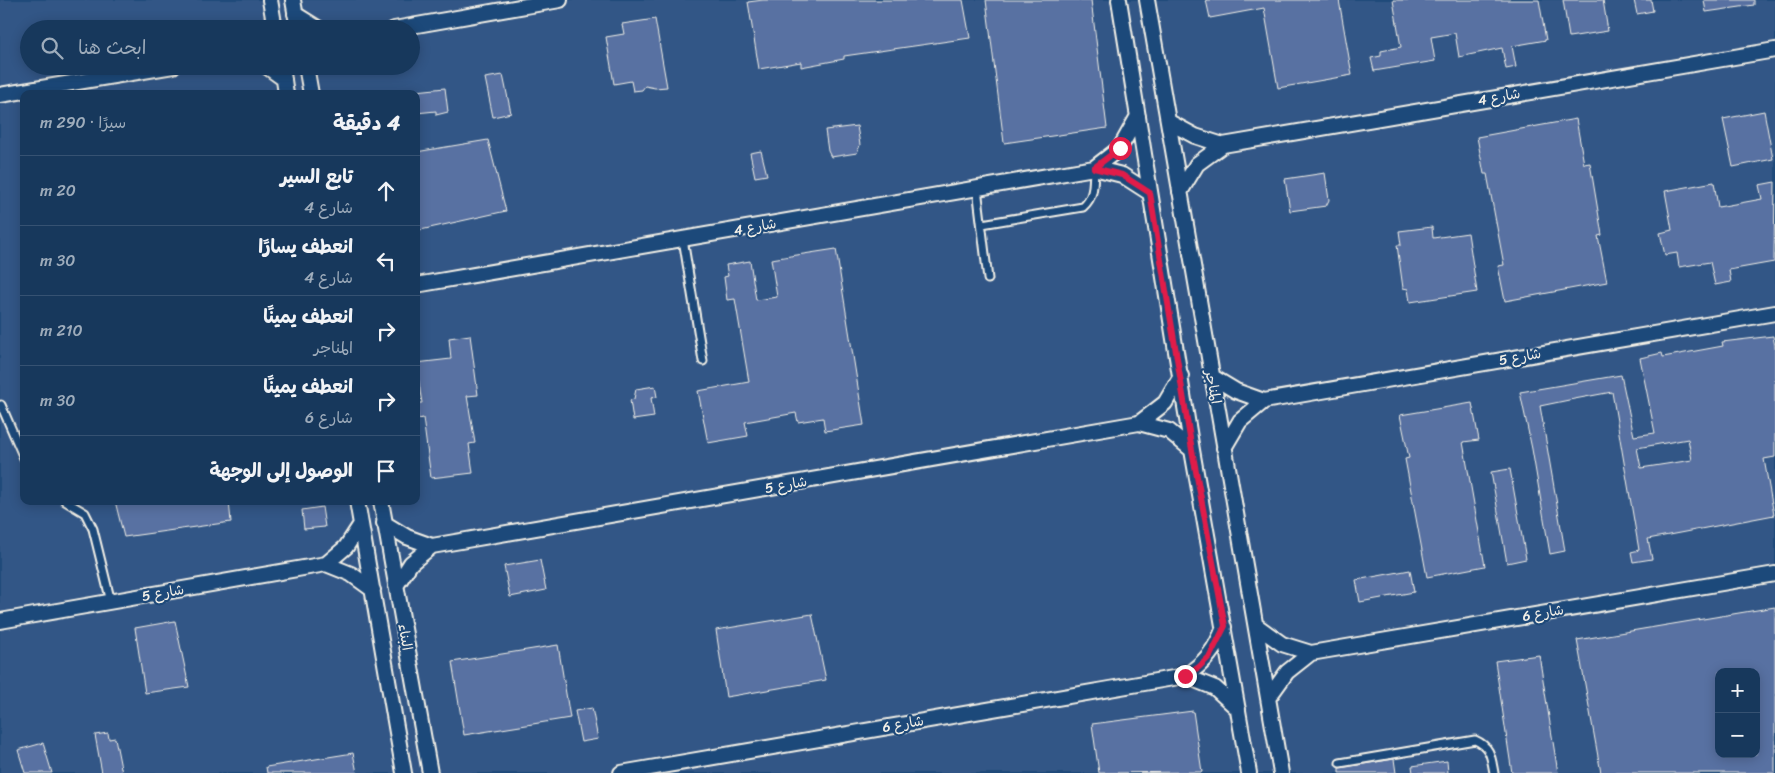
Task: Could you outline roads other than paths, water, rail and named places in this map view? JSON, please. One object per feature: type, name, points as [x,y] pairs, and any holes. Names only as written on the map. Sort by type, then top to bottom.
[{"type":"street","points":[[270,0],[273,20]]},
{"type":"street","points":[[420,24],[560,0]]},
{"type":"street","name":"المناجر","points":[[1119,0],[1192,450],[1225,626],[1249,773]]},
{"type":"street","name":"المناجر","points":[[1147,0],[1210,376],[1257,626],[1281,773]]},
{"type":"street","points":[[294,7],[296,20]]},
{"type":"street","points":[[294,7],[309,20]]},
{"type":"street","points":[[269,20],[272,14]]},
{"type":"street","name":"شارع 4","points":[[1180,192],[1197,164],[1223,145],[1775,50]]},
{"type":"street","points":[[30,90],[119,75]]},
{"type":"street","points":[[283,75],[285,90]]},
{"type":"street","points":[[309,75],[311,90]]},
{"type":"street","points":[[0,95],[20,92]]},
{"type":"street","name":"شارع 4","points":[[1094,168],[1120,148],[1138,116]]},
{"type":"street","name":"شارع 4","points":[[1168,122],[1194,136],[1223,145]]},
{"type":"street","name":"شارع 4","points":[[420,284],[1094,168],[1122,175],[1150,193]]},
{"type":"street","name":"شارع 5","points":[[1210,376],[1236,392],[1264,401],[1775,313]]},
{"type":"street","name":"شارع 5","points":[[1139,423],[1165,403],[1181,376]]},
{"type":"street","points":[[1224,448],[1240,421],[1264,401]]},
{"type":"street","name":"شارع 5","points":[[396,586],[411,563],[432,546],[1139,423],[1169,431],[1192,450]]},
{"type":"street","name":"البناء","points":[[358,505],[404,773]]},
{"type":"street","name":"البناء","points":[[381,505],[430,773]]},
{"type":"street","name":"شارع 5","points":[[384,523],[407,537],[432,546]]},
{"type":"street","points":[[361,524],[346,547],[326,564],[351,574],[373,590]]},
{"type":"street","name":"شارع 5","points":[[0,622],[326,564]]},
{"type":"street","name":"شارع 6","points":[[1257,626],[1282,644],[1312,653],[1775,574]]},
{"type":"street","name":"شارع 6","points":[[621,773],[1185,676],[1199,667],[1210,656],[1225,626]]},
{"type":"street","name":"شارع 6","points":[[1269,698],[1286,672],[1312,653]]},
{"type":"street","points":[[1185,676],[1215,688],[1239,710]]},
{"type":"lane","points":[[982,224],[1083,207],[1090,200],[1093,191],[1094,168]]},
{"type":"lane","points":[[977,188],[988,279]]},
{"type":"lane","points":[[684,239],[703,361]]},
{"type":"lane","points":[[1,405],[20,449]]},
{"type":"lane","points":[[72,505],[86,513],[93,529],[111,602]]},
{"type":"lane","points":[[1340,763],[1475,740],[1485,745],[1490,751],[1494,773]]}]
